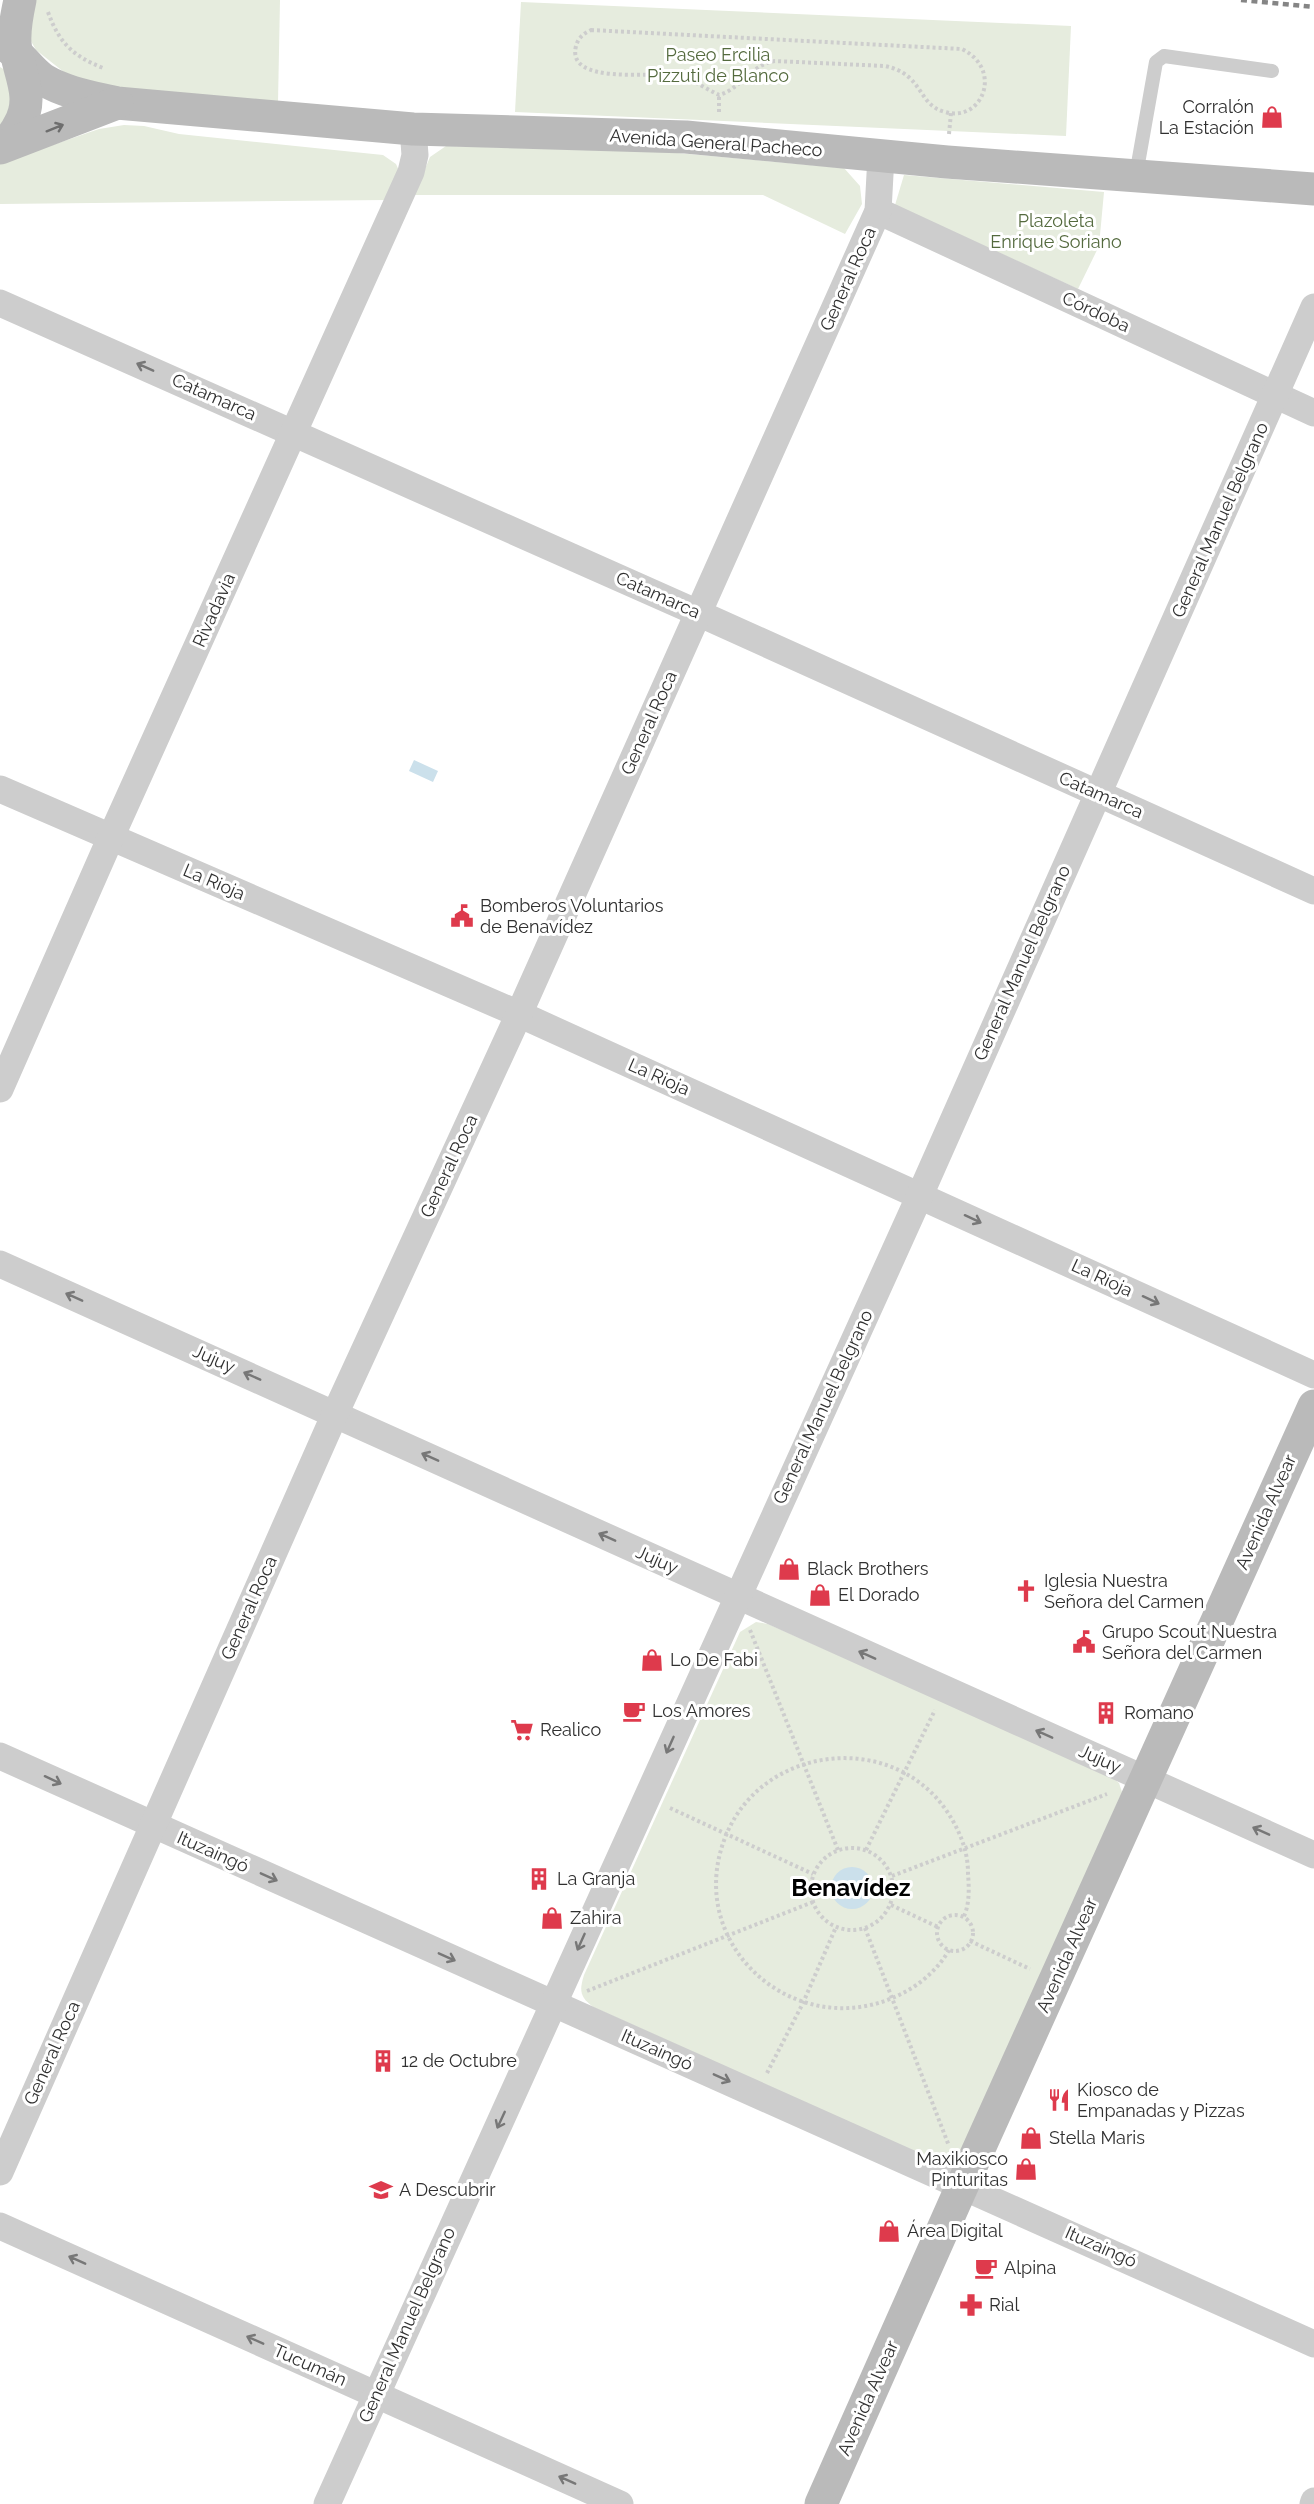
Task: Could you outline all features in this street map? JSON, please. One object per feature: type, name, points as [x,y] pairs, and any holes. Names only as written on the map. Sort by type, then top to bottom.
[{"type":"street","points":[[0,147],[17,129],[27,104],[27,91],[8,48],[15,44],[16,19],[20,0]]},
{"type":"street","name":"Avenida General Pacheco","points":[[8,48],[41,78],[54,85],[73,93],[117,103],[413,129],[686,137],[881,156],[1314,189]]},
{"type":"street","name":"Avenida General Pacheco","points":[[0,147],[117,103]]},
{"type":"street","name":"Rivadavia","points":[[0,1089],[411,172],[415,155],[413,129]]},
{"type":"street","name":"General Roca","points":[[0,2172],[336,1414],[519,1014],[878,211],[881,156]]},
{"type":"street","name":"Córdoba","points":[[878,211],[1314,413]]},
{"type":"street","name":"Catamarca","points":[[0,303],[698,613],[1314,891]]},
{"type":"street","name":"General Manuel Belgrano","points":[[327,2504],[920,1195],[1314,307]]},
{"type":"street","name":"La Rioja","points":[[0,789],[519,1014],[1314,1375]]},
{"type":"street","name":"Jujuy","points":[[0,1264],[1314,1855]]},
{"type":"street","name":"Avenida Alvear","points":[[821,2504],[1314,1406]]},
{"type":"street","name":"Ituzaingó","points":[[0,1756],[963,2184],[1314,2344]]},
{"type":"street","name":"Tucumán","points":[[0,2226],[620,2504]]},
{"type":"lane","points":[[1136,176],[1156,62],[1164,56],[1272,71]]},
{"type":"path","points":[[599,30],[962,49],[980,62],[985,72],[986,83],[983,94],[968,110],[946,113],[928,103],[916,83],[897,69],[885,66],[768,61],[735,89],[719,95],[687,78],[673,75],[598,73],[585,69],[576,58],[576,44],[585,33],[599,30]]},
{"type":"path","points":[[737,1596],[838,1850]]},
{"type":"path","points":[[866,1850],[945,1690]]},
{"type":"path","points":[[949,1950],[931,1973],[913,1988],[892,1999],[870,2006],[848,2009],[825,2008],[803,2003],[766,1984],[738,1954],[728,1936],[720,1911],[716,1885],[719,1859],[727,1834],[750,1798],[766,1784],[803,1763],[829,1758],[855,1757],[880,1762],[904,1772],[923,1786],[940,1802],[953,1821],[965,1848],[969,1890],[963,1918]]},
{"type":"path","points":[[892,1876],[1146,1780]]},
{"type":"path","points":[[647,1797],[813,1874]]},
{"type":"path","points":[[852,1847],[866,1850],[878,1855],[886,1865],[892,1876],[894,1895],[885,1915],[865,1928],[845,1930],[826,1921],[813,1902],[811,1888],[813,1874],[827,1856],[838,1850],[852,1847]]},
{"type":"path","points":[[554,2004],[813,1902]]},
{"type":"path","points":[[891,1905],[938,1927]]},
{"type":"path","points":[[951,1916],[963,1918],[971,1926],[970,1941],[959,1951],[949,1950],[937,1938],[938,1927],[941,1921],[951,1916]]},
{"type":"path","points":[[757,2094],[803,2003],[836,1927]]},
{"type":"path","points":[[865,1928],[963,2184]]},
{"type":"path","points":[[970,1941],[1055,1980]]},
{"type":"green space","points":[[36,0],[280,0],[278,102],[79,84],[36,50],[27,34]]},
{"type":"green space","name":"Paseo Ercilia Pizzuti de Blanco","points":[[521,2],[1071,26],[1066,136],[515,112]]},
{"type":"green space","points":[[0,67],[5,70],[17,93],[0,131]]},
{"type":"green space","points":[[124,125],[144,126],[179,134],[383,155],[396,164],[401,175],[387,200],[0,204],[0,163],[99,129]]},
{"type":"green space","points":[[446,146],[666,152],[844,168],[860,186],[862,204],[845,234],[763,195],[414,195],[430,157]]},
{"type":"green space","name":"Plazoleta Enrique Soriano","points":[[904,175],[1104,192],[1099,246],[1078,289],[895,205]]},
{"type":"green space","points":[[756,1622],[768,1624],[1109,1775],[1119,1783],[1122,1792],[960,2157],[950,2162],[940,2163],[593,2007],[585,2000],[582,1993],[581,1985],[584,1975],[740,1632]]},
{"type":"water","points":[[414,760],[438,771],[433,782],[409,771]]},
{"type":"water","points":[[852,1867],[867,1873],[873,1888],[867,1903],[852,1909],[837,1903],[831,1888],[837,1873]]},
{"type":"railway","points":[[1241,0],[1314,7]]},
{"type":"place","name":"Corralón La Estación","points":[[1272,117]]},
{"type":"place","name":"Bomberos Voluntarios de Benavídez","points":[[462,916]]},
{"type":"place","name":"Black Brothers","points":[[789,1569]]},
{"type":"place","name":"Iglesia Nuestra Señora del Carmen","points":[[1026,1591]]},
{"type":"place","name":"El Dorado","points":[[820,1595]]},
{"type":"place","name":"Grupo Scout Nuestra Señora del Carmen","points":[[1084,1642]]},
{"type":"place","name":"Lo De Fabi","points":[[652,1660]]},
{"type":"place","name":"Los Amores","points":[[634,1711]]},
{"type":"place","name":"Romano","points":[[1106,1713]]},
{"type":"place","name":"Realico","points":[[522,1730]]},
{"type":"place","name":"La Granja","points":[[539,1879]]},
{"type":"place","name":"Zahira","points":[[552,1918]]},
{"type":"place","name":"12 de Octubre","points":[[383,2061]]},
{"type":"place","name":"Kiosco de Empanadas y Pizzas","points":[[1059,2100]]},
{"type":"place","name":"Stella Maris","points":[[1031,2138]]},
{"type":"place","name":"Maxikiosco Pinturitas","points":[[1026,2169]]},
{"type":"place","name":"A Descubrir","points":[[381,2190]]},
{"type":"place","name":"Área Digital","points":[[889,2231]]},
{"type":"place","name":"Alpina","points":[[986,2268]]},
{"type":"place","name":"Rial","points":[[971,2305]]},
{"type":"district","name":"Benavídez","points":[[851,1888]]}]
